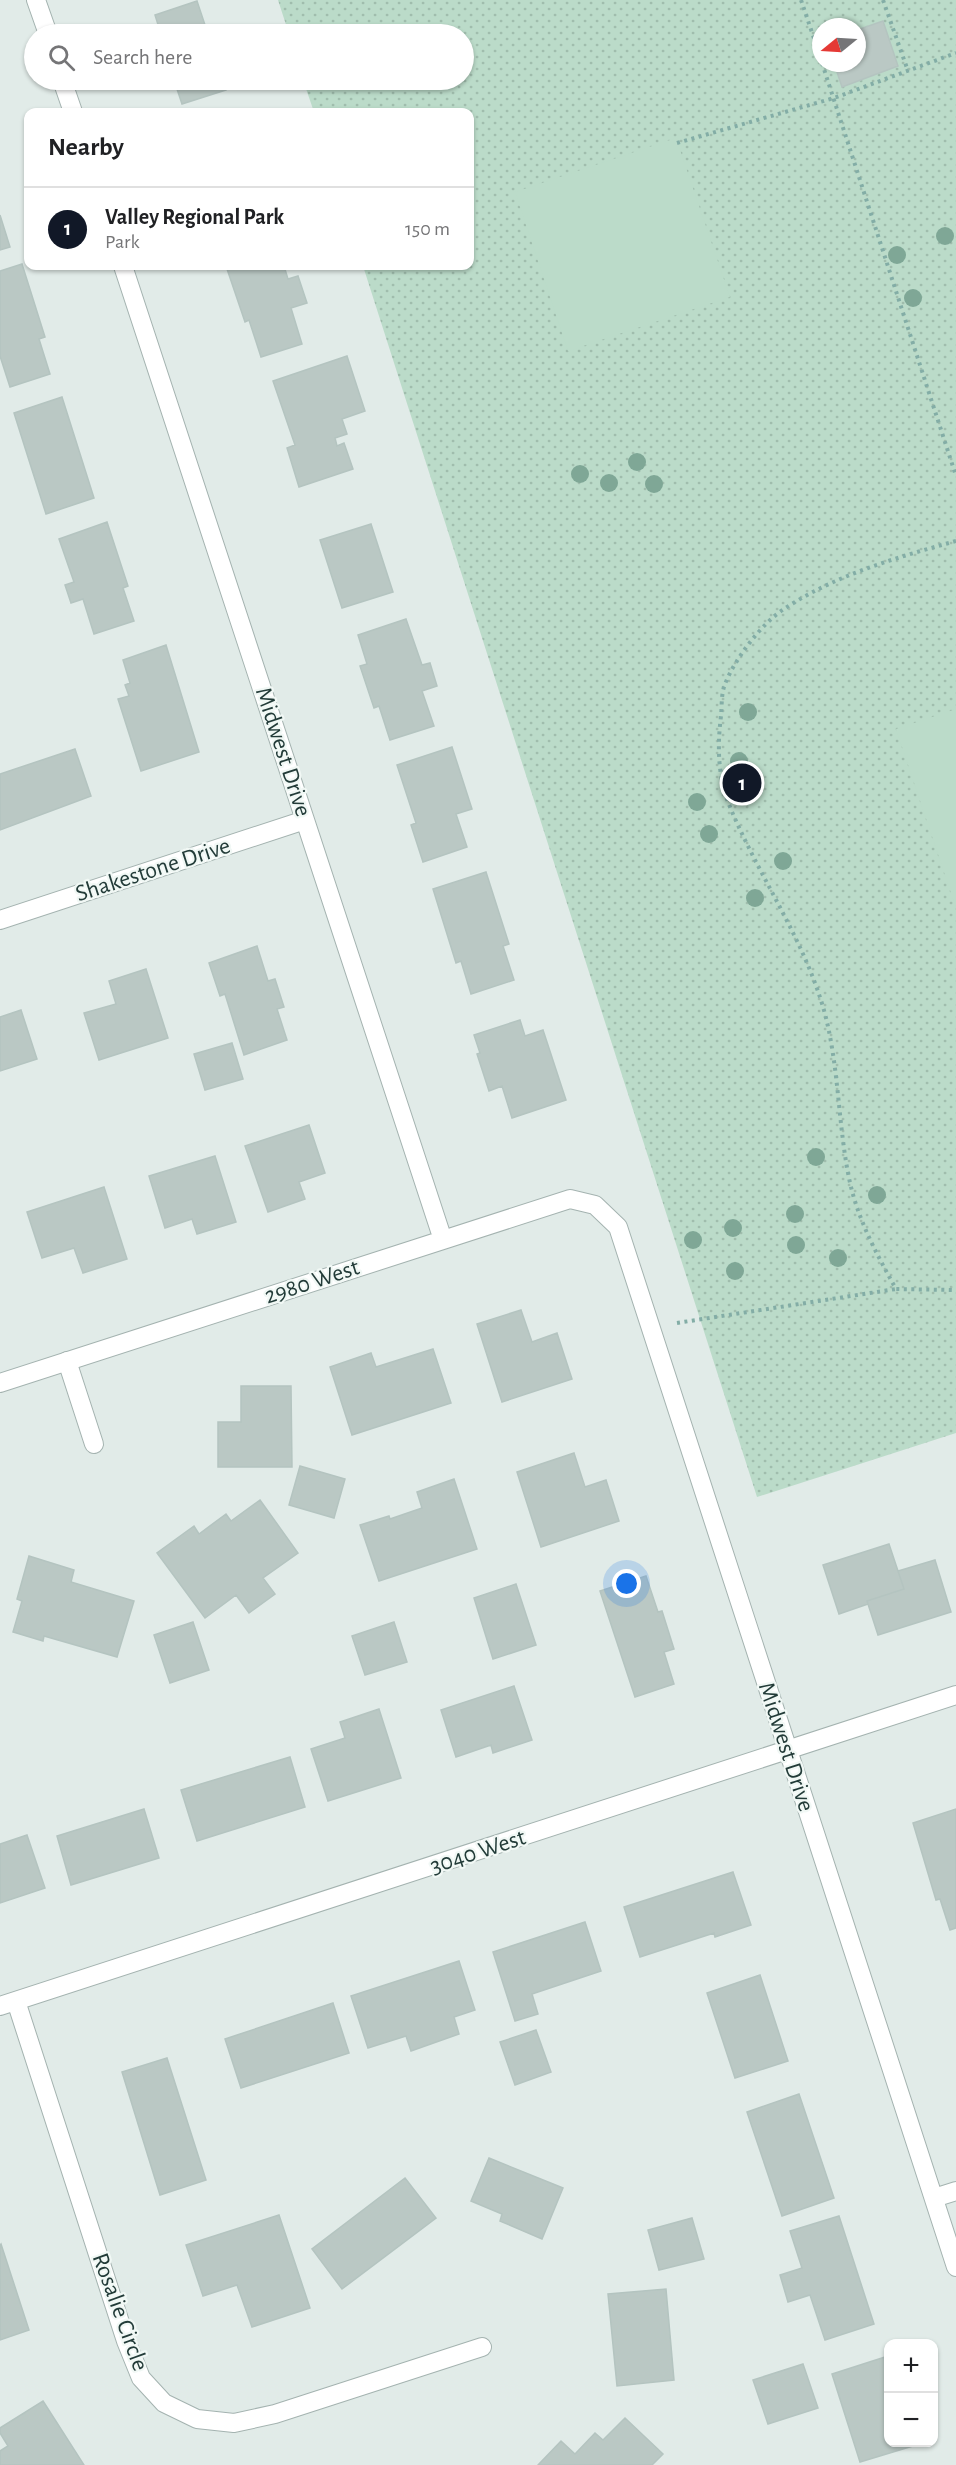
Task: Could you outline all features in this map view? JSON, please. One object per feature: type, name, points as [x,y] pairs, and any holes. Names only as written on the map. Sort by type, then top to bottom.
[{"type":"street","points":[[36,0],[44,24]]},
{"type":"street","points":[[65,90],[72,108]]},
{"type":"street","name":"Midwest Drive","points":[[124,270],[442,1240]]},
{"type":"street","name":"Shakestone Drive","points":[[0,920],[306,820]]},
{"type":"street","name":"2980 West","points":[[0,1383],[570,1199],[595,1205],[618,1227]]},
{"type":"street","name":"Midwest Drive","points":[[618,1227],[956,2266]]},
{"type":"street","points":[[68,1361],[94,1444]]},
{"type":"street","name":"3040 West","points":[[8,2003],[956,1695]]},
{"type":"street","name":"Rosalie Circle","points":[[8,2003],[126,2341],[141,2378],[164,2403],[197,2419],[234,2423],[274,2414],[482,2347]]},
{"type":"street","points":[[934,2198],[956,2191]]},
{"type":"path","points":[[801,0],[812,32]]},
{"type":"path","points":[[883,0],[908,71]]},
{"type":"path","points":[[677,142],[834,98],[956,53]]},
{"type":"path","points":[[825,72],[956,476]]},
{"type":"path","points":[[896,1289],[867,1236],[850,1180],[843,1141],[838,1080],[825,1012],[800,949],[731,808],[721,781],[718,741],[724,686],[744,648],[782,610],[830,584],[918,552],[956,541]]},
{"type":"path","points":[[651,1328],[896,1289],[956,1290]]},
{"type":"green space","points":[[278,0],[956,0],[956,1433],[757,1497],[364,270],[474,270],[474,108],[313,108],[306,90],[474,90],[474,24],[286,24]]},
{"type":"green space","points":[[676,138],[730,297],[568,351],[515,192]]},
{"type":"green space","points":[[956,709],[956,908],[896,729]]},
{"type":"building","points":[[197,1],[205,24],[158,24],[155,15]]},
{"type":"building","points":[[883,21],[898,66],[842,87],[837,72],[866,72],[866,27]]},
{"type":"building","points":[[177,90],[226,90],[182,104]]},
{"type":"building","points":[[0,215],[10,247],[0,250]]},
{"type":"building","points":[[22,264],[45,337],[39,339],[50,374],[10,387],[0,356],[0,271]]},
{"type":"building","points":[[227,270],[285,270],[288,279],[298,276],[307,303],[291,308],[302,344],[261,357],[249,320],[245,322]]},
{"type":"building","points":[[347,356],[365,411],[342,419],[347,434],[335,438],[337,446],[344,443],[353,469],[299,487],[287,448],[295,445],[273,381]]},
{"type":"building","points":[[62,397],[94,498],[46,514],[14,413]]},
{"type":"building","points":[[107,522],[128,586],[123,588],[134,621],[94,634],[83,599],[71,603],[65,585],[74,582],[59,539]]},
{"type":"building","points":[[371,524],[393,592],[342,608],[320,540]]},
{"type":"building","points":[[406,619],[422,665],[430,663],[437,686],[422,691],[434,726],[390,740],[379,706],[374,708],[360,666],[367,664],[358,635]]},
{"type":"building","points":[[166,645],[199,752],[141,771],[118,699],[129,696],[125,685],[130,683],[123,660]]},
{"type":"building","points":[[452,747],[472,809],[456,814],[467,847],[423,862],[411,825],[416,823],[397,765]]},
{"type":"building","points":[[75,749],[91,796],[0,830],[0,774]]},
{"type":"building","points":[[486,872],[509,944],[503,946],[514,980],[471,994],[461,961],[456,963],[433,889]]},
{"type":"building","points":[[257,946],[268,981],[275,979],[284,1007],[277,1009],[287,1040],[244,1055],[225,994],[220,996],[209,963]]},
{"type":"building","points":[[146,969],[168,1038],[99,1060],[84,1013],[116,1004],[109,981]]},
{"type":"building","points":[[21,1010],[37,1059],[0,1071],[0,1017]]},
{"type":"building","points":[[520,1020],[525,1036],[543,1030],[566,1100],[512,1118],[502,1086],[489,1091],[477,1054],[480,1053],[474,1035]]},
{"type":"building","points":[[232,1043],[243,1079],[205,1090],[194,1054]]},
{"type":"building","points":[[309,1125],[325,1173],[299,1182],[305,1199],[268,1212],[245,1146]]},
{"type":"building","points":[[215,1156],[236,1222],[197,1234],[192,1219],[165,1228],[149,1176]]},
{"type":"building","points":[[104,1187],[127,1259],[83,1273],[74,1248],[42,1258],[27,1212]]},
{"type":"building","points":[[521,1310],[532,1342],[557,1333],[572,1379],[502,1402],[477,1324]]},
{"type":"building","points":[[433,1349],[451,1403],[352,1435],[330,1367],[371,1353],[376,1367]]},
{"type":"building","points":[[241,1386],[291,1386],[292,1467],[218,1467],[218,1422],[241,1422]]},
{"type":"building","points":[[574,1453],[585,1487],[606,1480],[619,1521],[541,1547],[517,1472]]},
{"type":"building","points":[[300,1466],[345,1479],[334,1518],[289,1505]]},
{"type":"building","points":[[454,1479],[477,1549],[379,1581],[360,1525],[389,1516],[390,1519],[422,1508],[417,1492]]},
{"type":"building","points":[[260,1500],[298,1553],[263,1578],[275,1594],[249,1613],[236,1595],[205,1618],[157,1553],[194,1526],[199,1534],[226,1514],[231,1521]]},
{"type":"building","points":[[889,1544],[904,1589],[867,1601],[868,1604],[839,1614],[823,1565]]},
{"type":"building","points":[[29,1556],[74,1570],[71,1582],[134,1601],[117,1657],[44,1636],[43,1641],[13,1632],[22,1601],[17,1599]]},
{"type":"building","points":[[935,1560],[951,1612],[878,1635],[867,1601],[904,1589],[898,1571]]},
{"type":"building","points":[[646,1576],[658,1612],[662,1611],[674,1649],[664,1652],[674,1684],[635,1697],[600,1591]]},
{"type":"building","points":[[516,1584],[536,1645],[493,1659],[474,1598]]},
{"type":"building","points":[[193,1622],[209,1670],[170,1683],[154,1635]]},
{"type":"building","points":[[394,1622],[407,1662],[365,1675],[352,1636]]},
{"type":"building","points":[[514,1686],[532,1740],[493,1753],[491,1745],[456,1757],[441,1710]]},
{"type":"building","points":[[379,1709],[401,1778],[328,1801],[311,1749],[345,1738],[340,1722]]},
{"type":"building","points":[[290,1757],[305,1807],[197,1841],[181,1790]]},
{"type":"building","points":[[144,1809],[159,1858],[71,1885],[57,1836]]},
{"type":"building","points":[[956,1809],[956,1928],[950,1930],[940,1899],[936,1900],[913,1823]]},
{"type":"building","points":[[27,1835],[45,1888],[0,1903],[0,1844]]},
{"type":"building","points":[[733,1872],[751,1925],[715,1937],[714,1933],[640,1957],[624,1907]]},
{"type":"building","points":[[585,1922],[601,1971],[532,1994],[538,2014],[515,2021],[493,1952]]},
{"type":"building","points":[[459,1961],[475,2010],[454,2017],[459,2034],[411,2051],[406,2036],[368,2048],[351,1996]]},
{"type":"building","points":[[760,1975],[788,2061],[735,2078],[707,1993]]},
{"type":"building","points":[[333,2003],[349,2053],[241,2088],[225,2039]]},
{"type":"building","points":[[536,2030],[551,2072],[515,2085],[500,2042]]},
{"type":"building","points":[[167,2058],[206,2180],[160,2195],[122,2072]]},
{"type":"building","points":[[799,2094],[834,2198],[782,2216],[747,2112]]},
{"type":"building","points":[[489,2158],[563,2188],[542,2239],[500,2221],[502,2214],[471,2201]]},
{"type":"building","points":[[405,2178],[436,2218],[342,2289],[312,2249]]},
{"type":"building","points":[[279,2215],[310,2308],[252,2327],[237,2285],[203,2296],[186,2245]]},
{"type":"building","points":[[839,2216],[874,2324],[825,2340],[810,2295],[788,2302],[780,2275],[802,2268],[790,2231]]},
{"type":"building","points":[[692,2218],[704,2259],[659,2270],[648,2230]]},
{"type":"building","points":[[0,2245],[29,2330],[0,2340]]},
{"type":"building","points":[[666,2289],[674,2380],[617,2386],[608,2294]]},
{"type":"building","points":[[884,2357],[884,2447],[910,2447],[860,2462],[832,2374]]},
{"type":"building","points":[[803,2364],[818,2408],[768,2424],[753,2380]]},
{"type":"building","points":[[43,2401],[84,2465],[0,2465],[0,2451],[8,2446],[0,2433],[0,2428]]},
{"type":"building","points":[[625,2418],[663,2454],[652,2465],[538,2465],[561,2441],[575,2454],[595,2433],[603,2440]]},
{"type":"place","name":"Valley Regional Park","points":[[742,783]]}]
